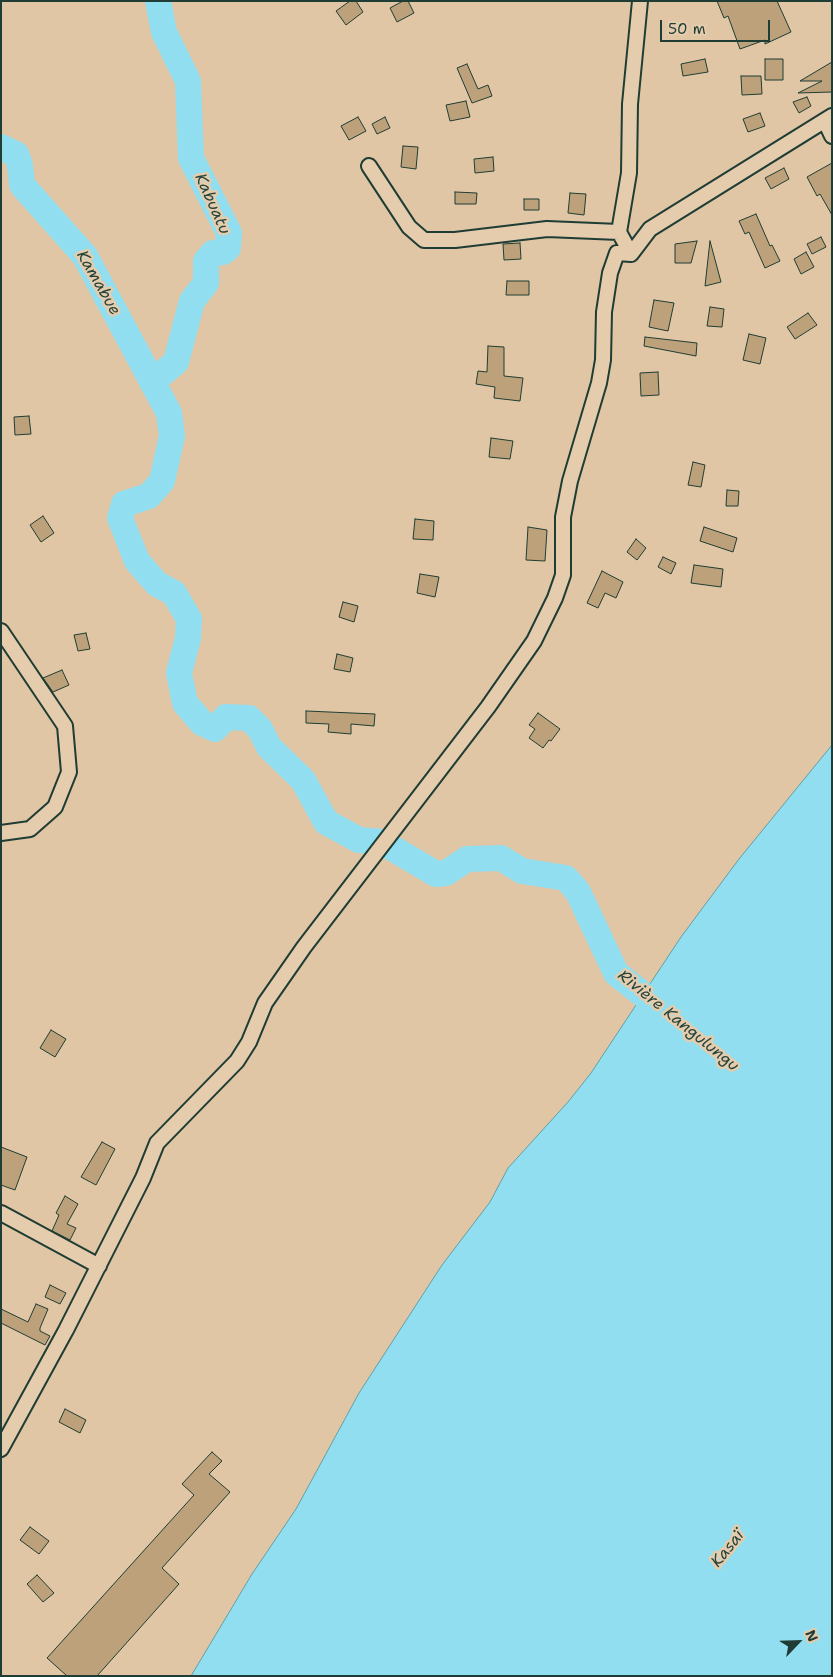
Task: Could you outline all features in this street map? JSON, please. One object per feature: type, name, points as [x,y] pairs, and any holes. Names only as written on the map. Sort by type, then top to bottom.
[{"type":"street","points":[[631,254],[619,232],[629,173],[630,104],[640,1]]},
{"type":"street","points":[[631,254],[650,229],[828,119],[832,136]]},
{"type":"street","points":[[369,166],[409,227],[424,240],[455,240],[547,229],[619,232]]},
{"type":"street","points":[[1,1449],[99,1266],[143,1178],[157,1143],[237,1061],[249,1042],[265,1003],[378,849],[488,707],[534,641],[556,598],[563,575],[563,518],[570,481],[599,382],[603,360],[604,312],[610,273],[617,253],[631,254]]},
{"type":"street","points":[[1,632],[65,726],[69,772],[55,807],[30,829],[1,833]]},
{"type":"street","points":[[1,1213],[99,1266]]},
{"type":"water","name":"Kasaï","points":[[832,745],[832,1676],[191,1676],[252,1574],[296,1509],[359,1393],[442,1265],[490,1202],[508,1168],[568,1102],[591,1073],[681,937],[739,859]]},
{"type":"building","points":[[350,1],[356,1],[363,12],[346,25],[336,11]]},
{"type":"building","points":[[403,1],[408,1],[414,13],[397,22],[390,8]]},
{"type":"building","points":[[717,1],[777,1],[791,32],[765,44],[765,40],[740,49],[728,16],[724,18]]},
{"type":"building","points":[[705,59],[708,72],[683,76],[681,64]]},
{"type":"building","points":[[765,59],[783,59],[783,80],[765,80]]},
{"type":"building","points":[[832,62],[832,92],[798,93],[822,81],[800,81]]},
{"type":"building","points":[[467,64],[478,89],[488,85],[492,96],[472,103],[457,68]]},
{"type":"building","points":[[741,76],[761,76],[762,94],[742,95]]},
{"type":"building","points":[[807,97],[811,106],[799,113],[793,102]]},
{"type":"building","points":[[466,101],[470,117],[450,121],[446,105]]},
{"type":"building","points":[[760,113],[765,126],[748,132],[743,119]]},
{"type":"building","points":[[358,117],[366,131],[349,140],[341,126]]},
{"type":"building","points":[[385,117],[390,128],[377,134],[372,124]]},
{"type":"building","points":[[403,146],[418,147],[416,169],[401,167]]},
{"type":"building","points":[[493,157],[494,171],[475,173],[474,159]]},
{"type":"building","points":[[832,163],[832,215],[820,194],[817,196],[807,177]]},
{"type":"building","points":[[784,168],[789,179],[771,189],[765,178]]},
{"type":"building","points":[[455,192],[477,193],[476,204],[455,204]]},
{"type":"building","points":[[570,193],[586,194],[584,215],[568,213]]},
{"type":"building","points":[[524,199],[539,199],[539,210],[524,210]]},
{"type":"building","points":[[756,214],[770,246],[772,245],[780,261],[765,268],[749,232],[745,234],[739,221]]},
{"type":"building","points":[[821,237],[826,247],[812,254],[807,244]]},
{"type":"building","points":[[697,241],[691,263],[675,263],[675,244]]},
{"type":"building","points":[[710,241],[721,282],[705,286]]},
{"type":"building","points":[[520,243],[521,259],[504,260],[503,244]]},
{"type":"building","points":[[806,252],[814,267],[801,274],[794,259]]},
{"type":"building","points":[[507,281],[529,281],[529,295],[506,295]]},
{"type":"building","points":[[654,300],[674,303],[668,331],[649,327]]},
{"type":"building","points":[[710,307],[724,309],[722,327],[707,326]]},
{"type":"building","points":[[808,313],[817,325],[795,339],[787,327]]},
{"type":"building","points":[[749,334],[766,338],[760,364],[743,360]]},
{"type":"building","points":[[645,337],[697,343],[696,356],[644,346]]},
{"type":"building","points":[[488,346],[504,347],[504,376],[523,378],[520,401],[494,398],[495,387],[476,384],[478,371],[487,372]]},
{"type":"building","points":[[658,372],[659,395],[641,396],[640,373]]},
{"type":"building","points":[[29,416],[31,434],[15,435],[14,417]]},
{"type":"building","points":[[491,438],[513,441],[510,459],[489,457]]},
{"type":"building","points":[[693,462],[705,465],[701,487],[688,485]]},
{"type":"building","points":[[727,490],[739,491],[738,506],[726,506]]},
{"type":"building","points":[[43,516],[54,533],[41,542],[30,525]]},
{"type":"building","points":[[415,519],[434,521],[433,540],[413,539]]},
{"type":"building","points":[[528,527],[547,530],[545,561],[526,560]]},
{"type":"building","points":[[704,527],[737,538],[733,552],[700,541]]},
{"type":"building","points":[[636,539],[646,548],[637,560],[627,552]]},
{"type":"building","points":[[663,557],[676,563],[671,574],[658,567]]},
{"type":"building","points":[[694,565],[723,569],[721,587],[691,583]]},
{"type":"building","points":[[602,571],[623,582],[616,598],[605,593],[598,608],[587,603]]},
{"type":"building","points":[[420,574],[439,577],[435,597],[417,593]]},
{"type":"building","points":[[343,602],[358,606],[354,622],[339,617]]},
{"type":"building","points":[[86,633],[90,649],[78,651],[74,635]]},
{"type":"building","points":[[337,654],[353,658],[350,672],[334,669]]},
{"type":"building","points":[[62,670],[69,685],[53,692],[43,678]]},
{"type":"building","points":[[306,711],[375,714],[374,726],[351,724],[351,734],[328,732],[329,724],[306,723]]},
{"type":"building","points":[[538,713],[560,729],[543,748],[529,738],[535,729],[529,725]]},
{"type":"building","points":[[51,1030],[66,1039],[55,1057],[40,1048]]},
{"type":"building","points":[[102,1142],[115,1149],[96,1185],[81,1177]]},
{"type":"building","points":[[1,1147],[27,1157],[15,1190],[1,1185]]},
{"type":"building","points":[[65,1196],[78,1204],[67,1224],[76,1228],[70,1240],[52,1231],[59,1215],[56,1213]]},
{"type":"building","points":[[50,1285],[66,1293],[60,1304],[45,1297]]},
{"type":"building","points":[[36,1304],[48,1309],[40,1328],[40,1331],[50,1336],[45,1345],[1,1323],[1,1309],[28,1322]]},
{"type":"building","points":[[65,1409],[86,1420],[80,1433],[59,1422]]},
{"type":"building","points":[[212,1452],[222,1461],[209,1474],[230,1492],[162,1568],[179,1584],[97,1676],[67,1676],[47,1658],[194,1495],[182,1484]]},
{"type":"building","points":[[30,1527],[49,1541],[39,1554],[20,1540]]},
{"type":"building","points":[[37,1575],[54,1593],[43,1602],[27,1584]]},
{"type":"waterway","name":"Kabuatu","points":[[152,382],[176,362],[192,301],[206,283],[206,261],[213,253],[223,252],[228,248],[229,233],[191,158],[188,81],[164,32],[158,1]]},
{"type":"waterway","name":"Rivière Kangulungu","points":[[1,147],[16,154],[20,165],[22,185],[85,256],[169,413],[172,436],[162,481],[149,496],[124,504],[120,518],[137,561],[157,584],[174,593],[189,619],[188,638],[179,673],[185,703],[202,723],[215,729],[226,717],[249,718],[260,729],[269,747],[303,780],[326,822],[359,840],[382,842],[436,874],[446,873],[467,859],[501,858],[522,871],[566,878],[578,892],[616,973],[670,1016]]},
{"type":"water label","name":"Kamabue","points":[[98,283]]}]
